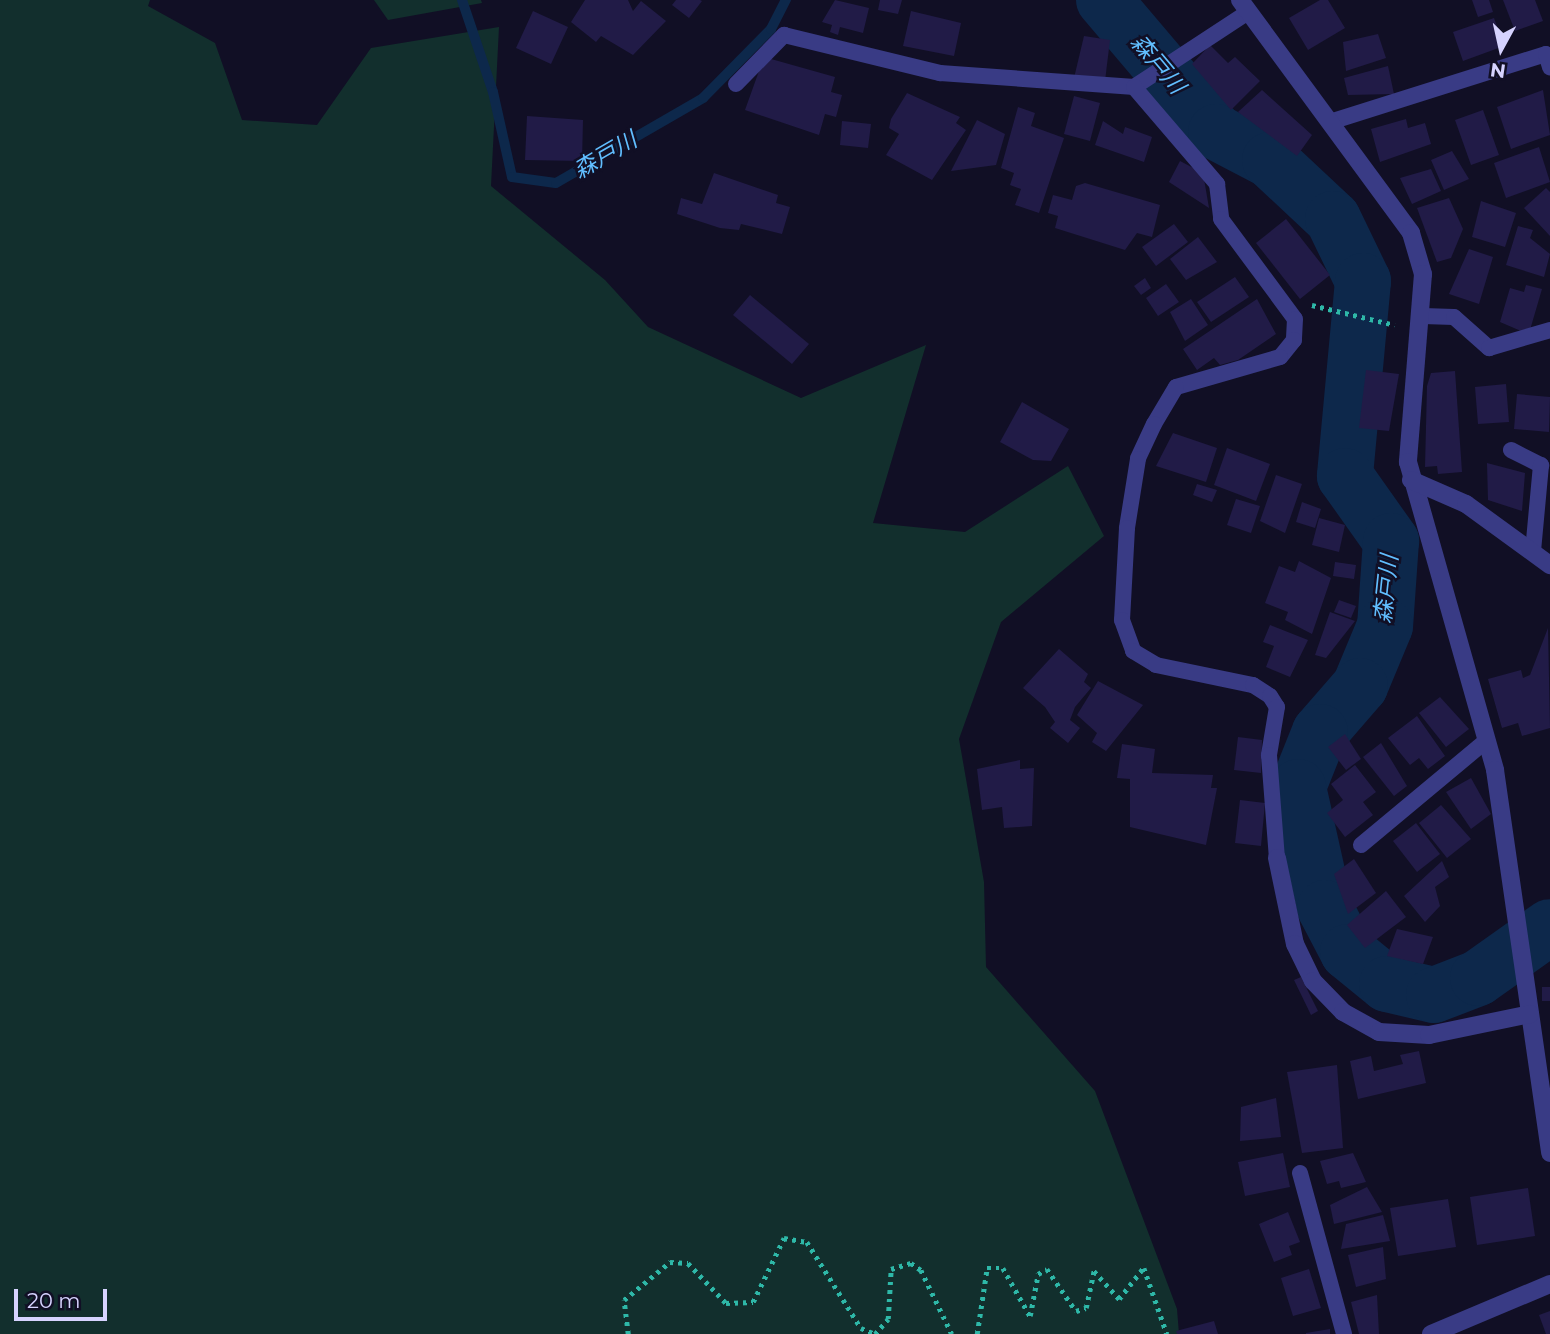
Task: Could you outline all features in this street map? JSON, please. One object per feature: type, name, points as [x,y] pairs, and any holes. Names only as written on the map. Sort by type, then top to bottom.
[{"type":"street","points":[[1244,6],[1411,233],[1423,274],[1423,316],[1409,419],[1410,480],[1486,741],[1516,905],[1550,1153]]},
{"type":"street","points":[[1410,480],[1466,504],[1550,565]]},
{"type":"street","points":[[1277,858],[1295,944],[1313,981],[1343,1012],[1379,1032],[1429,1035],[1530,1014]]},
{"type":"street","points":[[1431,1334],[1550,1284]]},
{"type":"lane","points":[[736,84],[784,35],[940,73],[1138,85],[1184,54],[1244,6]]},
{"type":"lane","points":[[1330,122],[1546,54],[1550,66]]},
{"type":"lane","points":[[1138,85],[1217,184],[1221,219],[1295,319],[1294,340],[1280,357],[1176,387],[1154,424],[1138,459],[1127,528],[1122,620],[1133,651],[1156,665],[1253,685],[1270,696],[1277,707],[1269,755],[1277,858]]},
{"type":"lane","points":[[1423,316],[1454,317],[1489,348],[1550,330]]},
{"type":"lane","points":[[1511,450],[1541,465],[1533,552]]},
{"type":"lane","points":[[1360,845],[1486,741]]},
{"type":"lane","points":[[1300,1173],[1344,1334]]},
{"type":"path","points":[[1333,308],[1390,324]]},
{"type":"path","points":[[628,1334],[624,1300],[670,1262],[688,1263],[726,1303],[753,1302],[784,1238],[807,1242],[860,1328],[876,1334],[888,1319],[891,1269],[911,1263],[921,1270],[952,1334]]},
{"type":"path","points":[[977,1334],[987,1268],[1003,1268],[1030,1316],[1038,1274],[1047,1269],[1076,1311],[1086,1308],[1094,1271],[1119,1299],[1144,1267],[1167,1334]]},
{"type":"green space","points":[[0,0],[150,0],[148,6],[215,43],[242,120],[317,125],[371,48],[499,27],[491,186],[605,280],[648,327],[801,398],[926,345],[873,523],[965,532],[1068,466],[1104,536],[1001,622],[959,739],[984,882],[986,967],[1095,1091],[1177,1309],[1179,1334],[0,1334]]},
{"type":"green space","points":[[374,0],[481,0],[482,3],[388,20]]},
{"type":"building","points":[[585,0],[628,0],[633,11],[641,1],[666,21],[633,55],[601,36],[596,42],[571,22]]},
{"type":"building","points":[[676,0],[702,1],[689,18],[672,5]]},
{"type":"building","points":[[835,0],[869,8],[863,33],[840,27],[838,35],[830,32],[832,25],[822,22]]},
{"type":"building","points":[[880,0],[902,0],[898,14],[878,10]]},
{"type":"building","points":[[1320,0],[1328,0],[1345,28],[1308,50],[1289,18]]},
{"type":"building","points":[[1472,0],[1489,0],[1493,12],[1478,17]]},
{"type":"building","points":[[1503,0],[1535,0],[1543,21],[1515,31]]},
{"type":"building","points":[[533,11],[568,27],[551,64],[516,48]]},
{"type":"building","points":[[911,11],[961,23],[954,56],[903,46]]},
{"type":"building","points":[[1494,18],[1504,46],[1463,61],[1453,32]]},
{"type":"building","points":[[1378,34],[1386,58],[1346,71],[1343,42]]},
{"type":"building","points":[[1084,36],[1110,40],[1105,81],[1074,78]]},
{"type":"building","points":[[1210,45],[1228,63],[1235,57],[1260,81],[1231,110],[1192,64]]},
{"type":"building","points":[[764,57],[835,77],[831,92],[842,95],[836,117],[825,114],[819,135],[745,110]]},
{"type":"building","points":[[1388,66],[1394,94],[1348,95],[1344,78]]},
{"type":"building","points":[[1262,90],[1312,135],[1297,156],[1238,112]]},
{"type":"building","points":[[1543,90],[1550,135],[1511,149],[1497,107]]},
{"type":"building","points":[[907,93],[960,117],[956,123],[966,130],[932,180],[886,155],[899,134],[889,128],[891,119]]},
{"type":"building","points":[[1074,96],[1100,103],[1090,141],[1064,134]]},
{"type":"building","points":[[1018,107],[1035,113],[1031,126],[1064,138],[1039,213],[1015,205],[1021,189],[1010,185],[1014,173],[1001,168]]},
{"type":"building","points":[[1483,110],[1499,155],[1471,165],[1455,120]]},
{"type":"building","points":[[527,116],[583,120],[582,161],[525,160]]},
{"type":"building","points":[[1406,119],[1408,128],[1425,123],[1431,144],[1380,162],[1371,129]]},
{"type":"building","points":[[977,120],[1005,134],[996,165],[951,171]]},
{"type":"building","points":[[842,121],[871,124],[868,148],[840,145]]},
{"type":"building","points":[[1103,121],[1123,134],[1125,127],[1152,137],[1144,162],[1095,145]]},
{"type":"building","points":[[1539,147],[1550,182],[1506,198],[1494,163]]},
{"type":"building","points":[[1452,151],[1469,179],[1444,190],[1431,160]]},
{"type":"building","points":[[1180,161],[1203,173],[1209,208],[1169,182]]},
{"type":"building","points":[[1431,169],[1441,191],[1412,204],[1400,178]]},
{"type":"building","points":[[714,173],[778,195],[776,203],[790,207],[782,234],[741,224],[739,230],[720,228],[677,214],[681,198],[702,204]]},
{"type":"building","points":[[1085,183],[1160,205],[1152,237],[1137,233],[1125,250],[1055,228],[1058,216],[1048,213],[1053,195],[1072,200],[1076,186]]},
{"type":"building","points":[[1546,188],[1550,192],[1550,236],[1524,208]]},
{"type":"building","points":[[1449,198],[1463,229],[1451,258],[1437,262],[1417,208]]},
{"type":"building","points":[[1481,201],[1516,213],[1505,247],[1472,237]]},
{"type":"building","points":[[1286,219],[1330,275],[1300,299],[1256,243]]},
{"type":"building","points":[[1174,224],[1188,242],[1156,266],[1142,247]]},
{"type":"building","points":[[1518,226],[1533,230],[1530,238],[1550,254],[1544,277],[1506,265]]},
{"type":"building","points":[[1198,237],[1217,262],[1186,280],[1170,259]]},
{"type":"building","points":[[1469,249],[1493,257],[1479,304],[1449,294]]},
{"type":"building","points":[[1235,277],[1249,297],[1211,322],[1197,302]]},
{"type":"building","points":[[1145,278],[1151,288],[1141,295],[1134,286]]},
{"type":"building","points":[[1166,284],[1179,302],[1158,316],[1146,298]]},
{"type":"building","points":[[1526,285],[1542,289],[1530,330],[1521,331],[1500,322],[1510,288],[1524,292]]},
{"type":"building","points":[[750,295],[809,344],[792,364],[733,315]]},
{"type":"building","points":[[1191,299],[1208,325],[1185,341],[1170,312]]},
{"type":"building","points":[[1257,299],[1276,334],[1238,360],[1220,365],[1214,358],[1197,370],[1183,349]]},
{"type":"building","points":[[1366,370],[1399,374],[1389,431],[1359,428]]},
{"type":"building","points":[[1455,371],[1462,472],[1438,474],[1437,466],[1425,467],[1427,386],[1431,373]]},
{"type":"building","points":[[1506,384],[1509,422],[1478,424],[1475,387]]},
{"type":"building","points":[[1517,394],[1550,397],[1549,432],[1514,429]]},
{"type":"building","points":[[1022,402],[1069,429],[1051,461],[1033,460],[1000,442]]},
{"type":"building","points":[[1173,433],[1217,448],[1206,482],[1156,466]]},
{"type":"building","points":[[1227,448],[1270,464],[1256,501],[1214,485]]},
{"type":"building","points":[[1487,463],[1525,473],[1522,511],[1488,500]]},
{"type":"building","points":[[1276,475],[1302,484],[1285,533],[1260,521]]},
{"type":"building","points":[[1197,484],[1217,490],[1212,502],[1193,495]]},
{"type":"building","points":[[1236,499],[1260,506],[1251,533],[1227,525]]},
{"type":"building","points":[[1302,502],[1321,509],[1315,528],[1296,522]]},
{"type":"building","points":[[1319,518],[1345,525],[1339,552],[1312,545]]},
{"type":"building","points":[[1299,561],[1331,578],[1312,634],[1285,620],[1288,612],[1265,603],[1279,566],[1295,572]]},
{"type":"building","points":[[1335,562],[1356,565],[1354,579],[1333,576]]},
{"type":"building","points":[[1339,600],[1356,606],[1351,618],[1334,612]]},
{"type":"building","points":[[1330,612],[1355,621],[1326,658],[1315,655]]},
{"type":"building","points":[[1270,625],[1308,640],[1290,677],[1266,667],[1274,646],[1263,642]]},
{"type":"building","points":[[1548,628],[1550,728],[1522,736],[1518,723],[1502,728],[1488,679],[1521,670],[1523,678],[1530,675]]},
{"type":"building","points":[[1059,649],[1088,674],[1084,682],[1091,688],[1075,707],[1070,720],[1080,728],[1068,743],[1050,728],[1055,722],[1045,707],[1023,688]]},
{"type":"building","points":[[1098,681],[1143,705],[1106,751],[1092,742],[1097,733],[1077,715]]},
{"type":"building","points":[[1440,697],[1469,729],[1446,747],[1419,713]]},
{"type":"building","points":[[1417,716],[1445,756],[1428,769],[1419,758],[1410,765],[1388,738]]},
{"type":"building","points":[[1345,734],[1361,759],[1346,770],[1328,747]]},
{"type":"building","points":[[1238,737],[1262,740],[1261,773],[1234,770]]},
{"type":"building","points":[[1381,743],[1407,786],[1394,796],[1363,757]]},
{"type":"building","points":[[1122,744],[1155,749],[1152,773],[1213,775],[1211,788],[1217,788],[1206,845],[1130,827],[1130,779],[1117,778]]},
{"type":"building","points":[[1020,760],[1020,769],[1034,768],[1032,826],[1004,828],[1002,807],[982,810],[977,769]]},
{"type":"building","points":[[1355,765],[1376,792],[1363,802],[1373,815],[1345,837],[1327,813],[1343,800],[1331,784]]},
{"type":"building","points":[[1471,778],[1491,814],[1471,829],[1446,792]]},
{"type":"building","points":[[1240,800],[1265,803],[1261,846],[1235,843]]},
{"type":"building","points":[[1441,805],[1471,839],[1447,858],[1419,823]]},
{"type":"building","points":[[1416,823],[1440,854],[1417,872],[1393,841]]},
{"type":"building","points":[[1354,859],[1376,893],[1348,914],[1334,874]]},
{"type":"building","points":[[1442,861],[1449,877],[1435,887],[1440,906],[1425,922],[1404,896]]},
{"type":"building","points":[[1386,891],[1406,917],[1365,948],[1347,925]]},
{"type":"building","points":[[1397,929],[1433,937],[1423,964],[1387,956]]},
{"type":"building","points":[[1301,977],[1318,1011],[1311,1015],[1294,980]]},
{"type":"building","points":[[1542,987],[1550,987],[1550,1001],[1542,1001]]},
{"type":"building","points":[[1419,1051],[1426,1083],[1358,1099],[1350,1061],[1371,1056],[1374,1071],[1403,1064],[1400,1055]]},
{"type":"building","points":[[1337,1065],[1343,1148],[1302,1153],[1287,1072]]},
{"type":"building","points":[[1276,1098],[1281,1137],[1240,1141],[1241,1107]]},
{"type":"building","points":[[1283,1153],[1290,1187],[1245,1196],[1238,1162]]},
{"type":"building","points":[[1353,1153],[1366,1182],[1341,1188],[1339,1181],[1327,1184],[1320,1161]]},
{"type":"building","points":[[1367,1187],[1382,1212],[1334,1224],[1330,1205]]},
{"type":"building","points":[[1528,1188],[1535,1236],[1477,1245],[1470,1197]]},
{"type":"building","points":[[1448,1199],[1456,1247],[1398,1256],[1390,1208]]},
{"type":"building","points":[[1288,1212],[1300,1242],[1289,1246],[1292,1255],[1274,1262],[1259,1224]]},
{"type":"building","points":[[1383,1215],[1390,1241],[1341,1249],[1346,1224]]},
{"type":"building","points":[[1383,1247],[1386,1279],[1356,1287],[1348,1255]]},
{"type":"building","points":[[1309,1269],[1321,1308],[1293,1316],[1281,1278]]},
{"type":"building","points":[[1377,1295],[1379,1334],[1359,1334],[1351,1302]]},
{"type":"building","points":[[1550,1311],[1550,1334],[1546,1334],[1539,1315]]},
{"type":"building","points":[[1214,1321],[1218,1334],[1177,1334],[1176,1331]]},
{"type":"building","points":[[1330,1329],[1330,1334],[1306,1334],[1306,1333]]},
{"type":"waterway","name":"森戸川","points":[[462,0],[493,92],[512,177],[556,183],[703,98],[771,29],[786,0]]},
{"type":"waterway","name":"森戸川","points":[[1104,0],[1216,132],[1270,160],[1333,219],[1363,281],[1345,476],[1391,541],[1385,626],[1360,686],[1320,732],[1298,787],[1325,908],[1348,952],[1387,984],[1434,995],[1478,978],[1550,927]]}]
